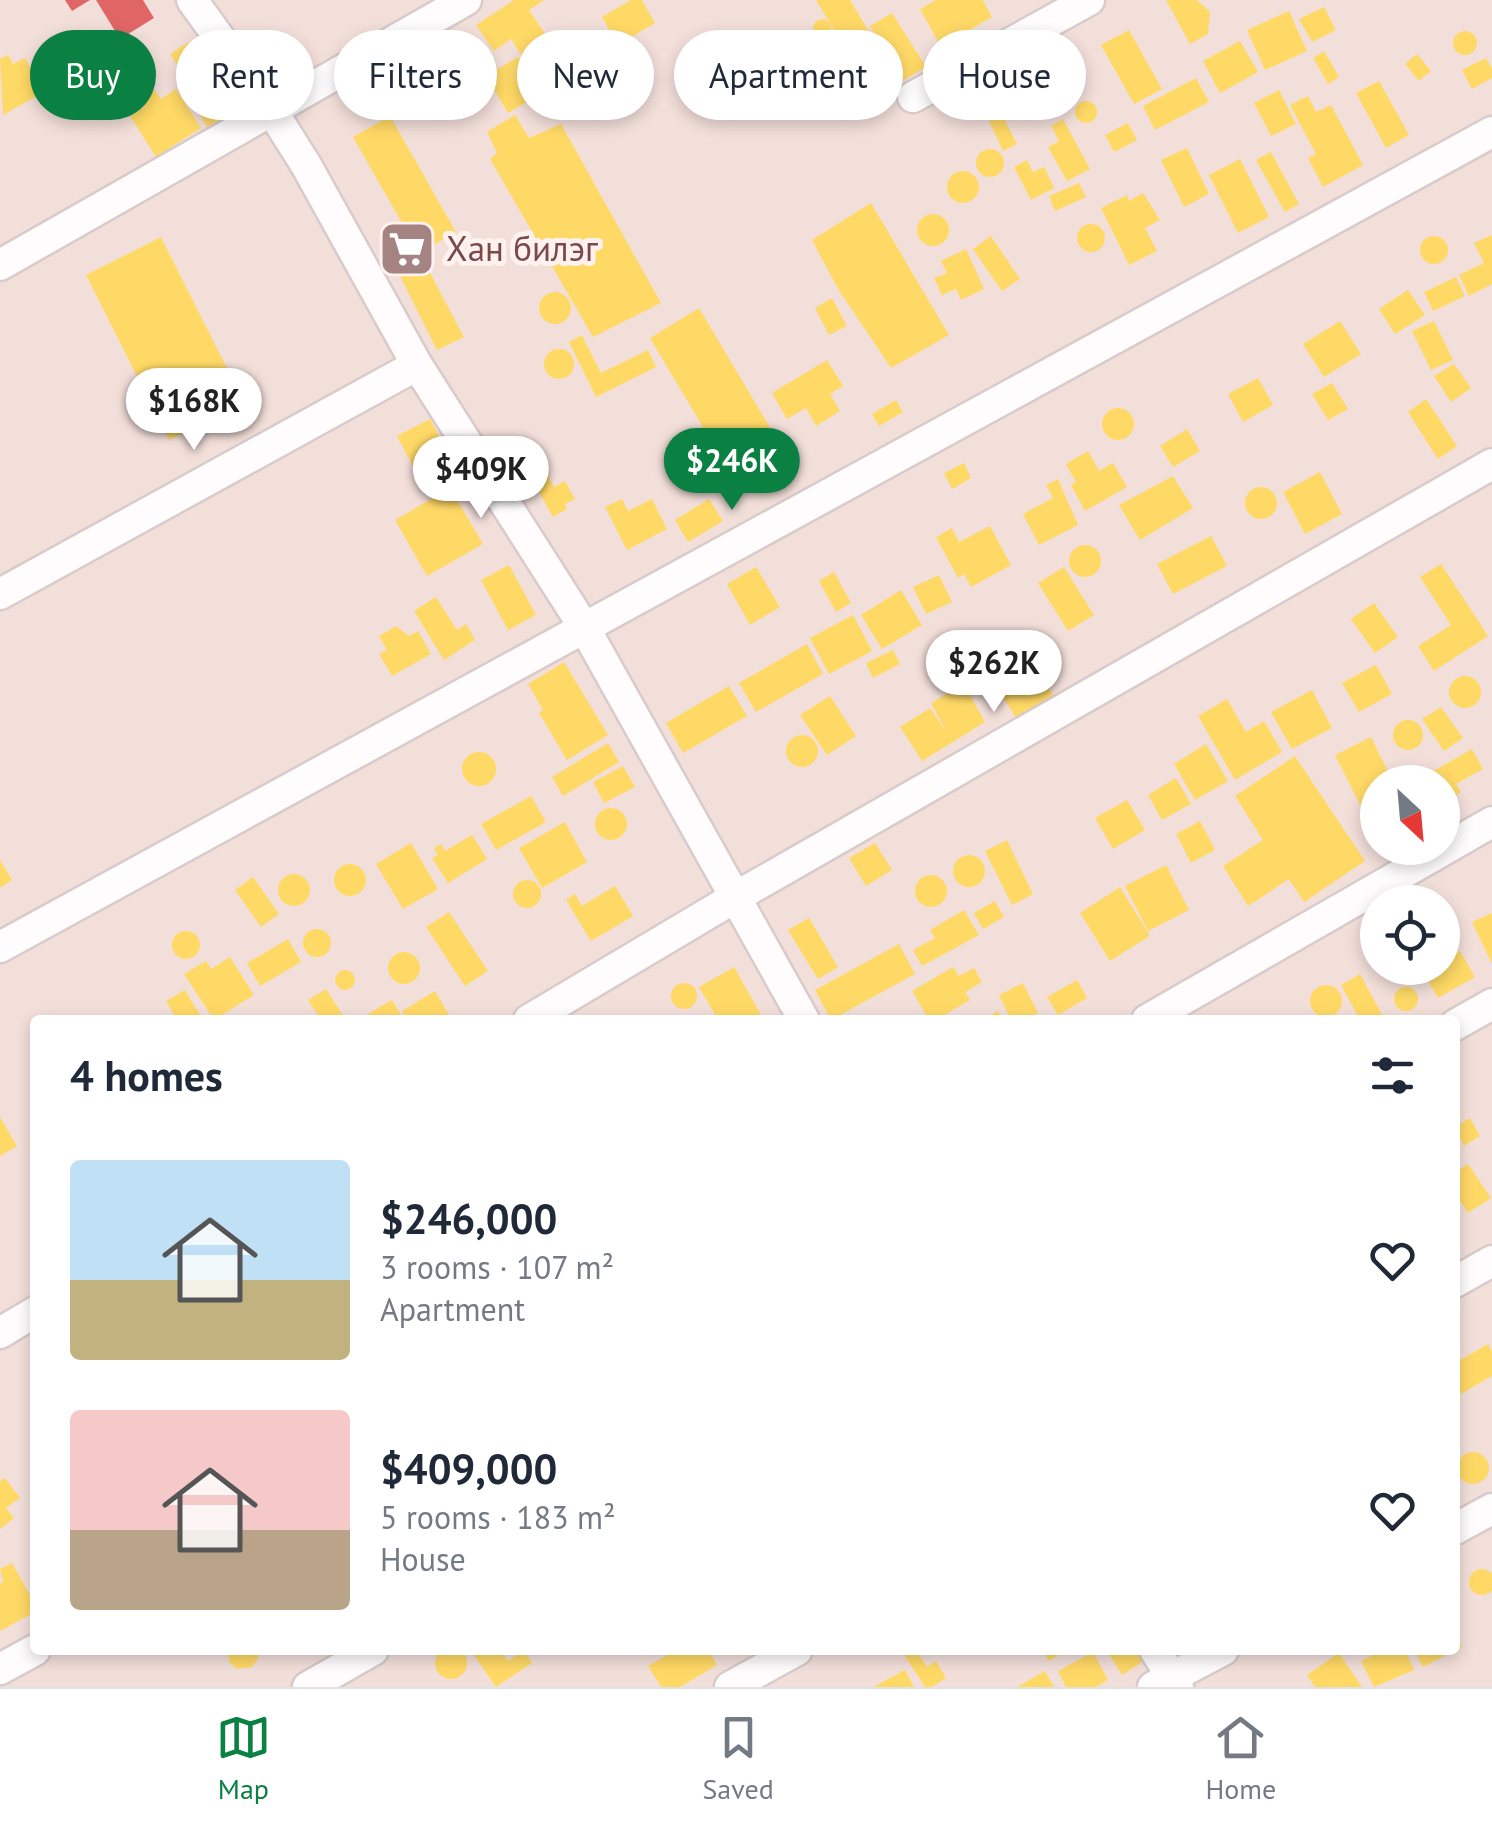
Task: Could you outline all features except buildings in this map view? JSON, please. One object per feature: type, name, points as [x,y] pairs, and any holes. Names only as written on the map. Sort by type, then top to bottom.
[{"type":"street","points":[[192,0],[214,30]]},
{"type":"street","points":[[314,87],[466,0]]},
{"type":"street","points":[[913,98],[1089,0]]},
{"type":"street","points":[[0,265],[256,120]]},
{"type":"street","points":[[278,120],[417,365],[584,627],[801,1015]]},
{"type":"street","points":[[0,947],[1492,132]]},
{"type":"street","points":[[0,594],[417,365]]},
{"type":"street","points":[[536,1015],[1492,464]]},
{"type":"street","points":[[1156,1015],[1492,822]]},
{"type":"street","points":[[1460,1022],[1492,1004]]},
{"type":"street","points":[[1460,1279],[1492,1261]]},
{"type":"street","points":[[0,1333],[30,1315]]},
{"type":"street","points":[[1460,1525],[1492,1509]]},
{"type":"street","points":[[0,1670],[30,1653]]},
{"type":"street","points":[[308,1687],[364,1655]]},
{"type":"street","points":[[730,1687],[788,1655]]},
{"type":"street","points":[[1157,1655],[1167,1684],[1215,1655]]},
{"type":"shaded area","points":[[0,0],[1492,0],[1492,1687],[0,1687]]},
{"type":"place","name":"Хан билэг","points":[[407,249]]}]
